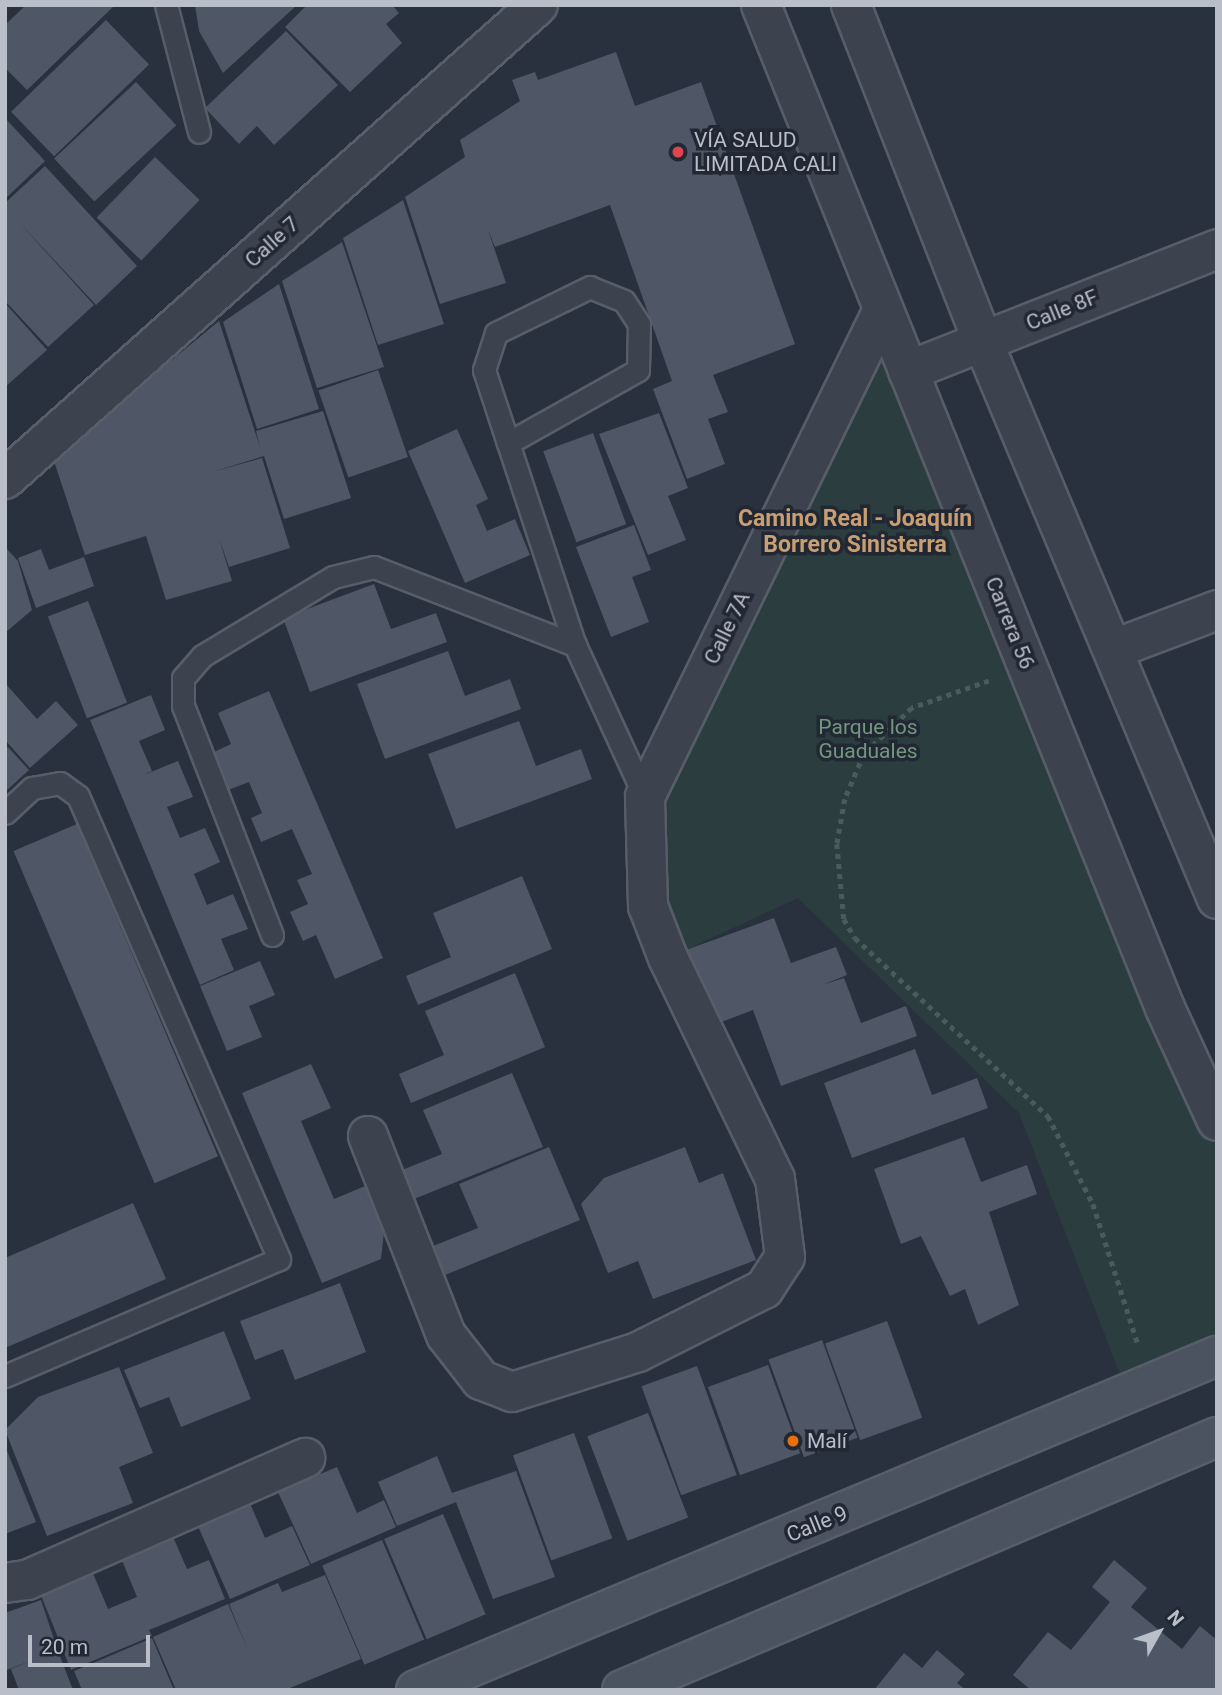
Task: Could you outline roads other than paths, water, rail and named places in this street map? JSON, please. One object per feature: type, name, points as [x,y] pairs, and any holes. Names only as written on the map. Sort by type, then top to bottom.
[{"type":"main road","name":"Calle 9","points":[[416,1690],[1217,1356]]},
{"type":"main road","points":[[622,1690],[1211,1442]]},
{"type":"street","name":"Calle 7","points":[[5,480],[538,5]]},
{"type":"street","name":"Carrera 56","points":[[761,5],[882,312],[1165,1008],[1217,1122]]},
{"type":"street","points":[[851,5],[983,342],[1217,899]]},
{"type":"street","name":"Calle 8F","points":[[908,371],[1217,249]]},
{"type":"street","name":"Calle 7A","points":[[368,1136],[446,1335],[481,1380],[512,1392],[638,1352],[764,1289],[785,1257],[775,1179],[668,958],[648,906],[645,797],[882,312]]},
{"type":"street","points":[[1114,649],[1217,610]]},
{"type":"street","points":[[5,1583],[27,1580],[305,1458]]},
{"type":"lane","points":[[166,5],[199,132]]},
{"type":"lane","points":[[508,443],[638,370],[639,324],[624,301],[590,287],[496,333],[484,370],[508,443],[575,645],[645,797]]},
{"type":"lane","points":[[272,935],[183,706],[183,678],[202,656],[332,577],[374,567],[575,645]]},
{"type":"lane","points":[[5,813],[32,788],[60,783],[78,796],[279,1259],[5,1376]]},
{"type":"place","name":"VÍA SALUD LIMITADA CALI","points":[[678,152]]},
{"type":"place","name":"Malí","points":[[793,1441]]},
{"type":"district","name":"Camino Real - Joaquín Borrero Sinisterra","points":[[855,532]]},
{"type":"park label","name":"Parque los Guaduales","points":[[868,739]]}]
